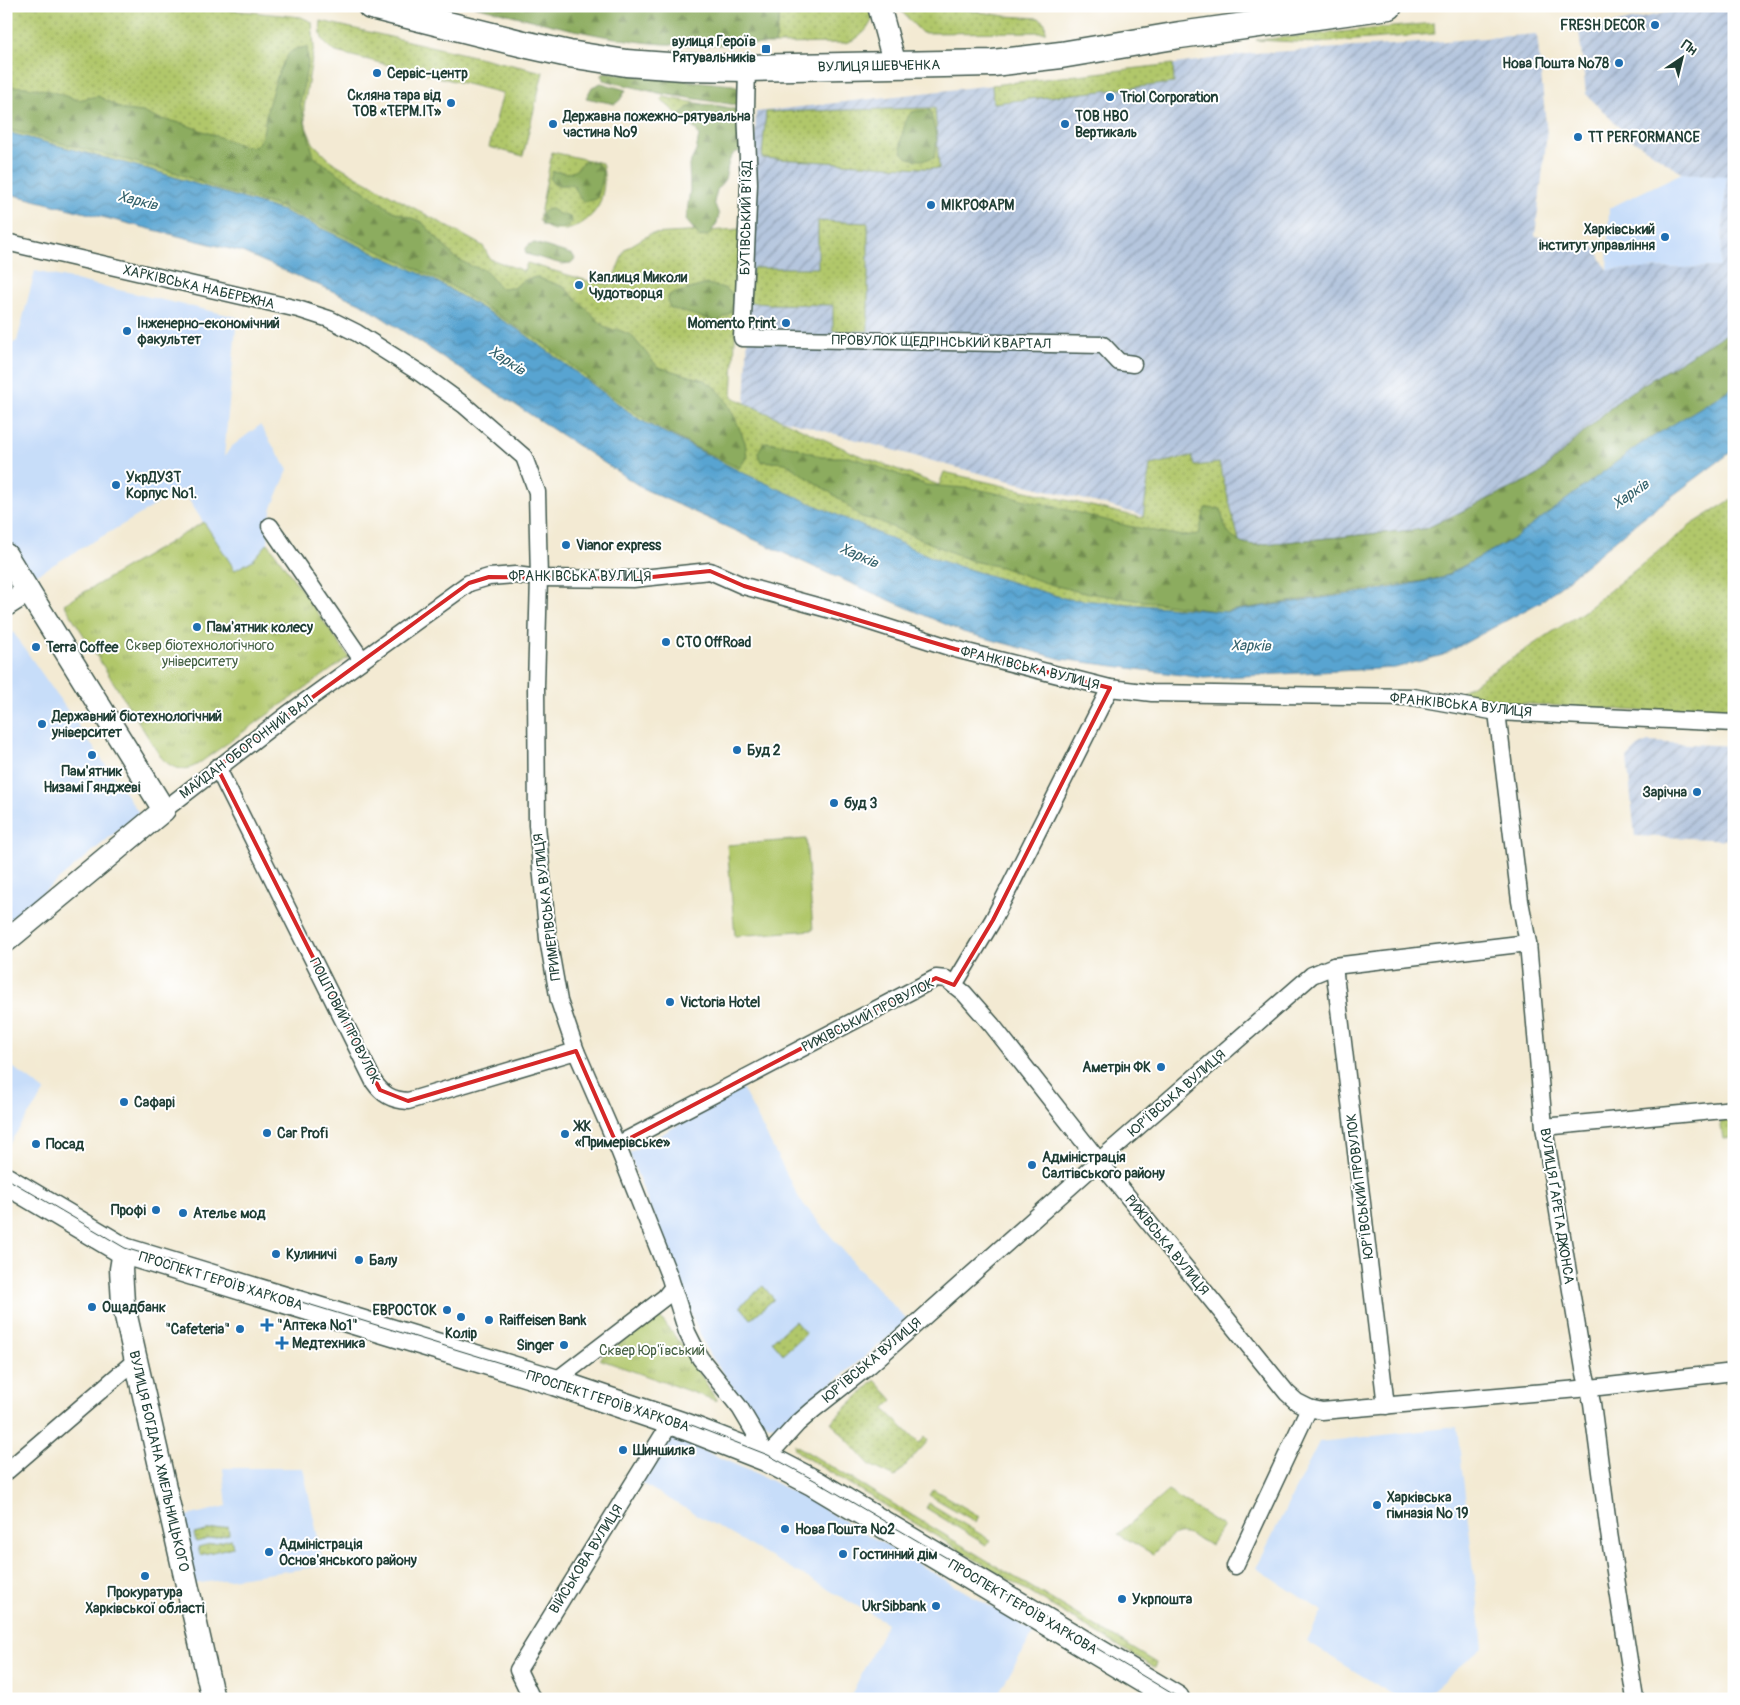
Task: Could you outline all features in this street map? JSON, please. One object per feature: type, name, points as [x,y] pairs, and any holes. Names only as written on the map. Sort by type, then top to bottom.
[{"type":"main road","name":"ВУЛИЦЯ ШЕВЧЕНКА","points":[[371,6],[536,46],[616,62],[683,68],[993,63],[1061,55],[1180,35],[1389,6]]},
{"type":"main road","name":"ПРОСПЕКТ ГЕРОЇВ ХАРКОВА","points":[[6,1181],[124,1251],[554,1382],[672,1422],[766,1458],[874,1518],[1173,1698]]},
{"type":"street","points":[[879,6],[895,65]]},
{"type":"street","name":"БУТІВСЬКИЙ В’ЇЗД","points":[[742,338],[749,184],[746,109],[747,68]]},
{"type":"street","name":"ХАРКІВСЬКА НАБЕРЕЖНА","points":[[6,242],[298,310],[329,320],[357,333],[420,373],[464,405],[524,457],[537,492],[539,578]]},
{"type":"street","name":"ПРОВУЛОК ЩЕДРІНСЬКИЙ КВАРТАЛ","points":[[742,338],[1103,345],[1119,362],[1133,364]]},
{"type":"street","points":[[270,526],[362,660]]},
{"type":"street","points":[[6,555],[164,810]]},
{"type":"street","name":"ФРАНКІВСЬКА ВУЛИЦЯ","points":[[362,660],[469,583],[489,577],[515,575],[539,578],[633,579],[710,571],[744,586],[842,613],[955,649],[1110,688],[1152,693],[1413,697],[1497,712],[1734,723]]},
{"type":"street","name":"ПРИМЕРІВСЬКА ВУЛИЦЯ","points":[[539,578],[536,686],[537,825],[548,939],[559,1001],[576,1051],[617,1145],[673,1287],[687,1332],[700,1358],[740,1408],[756,1435],[766,1458]]},
{"type":"street","points":[[6,605],[28,592]]},
{"type":"street","name":"МАЙДАН ОБОРОННИЙ ВАЛ","points":[[6,941],[217,767],[362,660]]},
{"type":"street","name":"РИЖІВСЬКИЙ ПРОВУЛОК","points":[[617,1145],[936,978],[946,979],[954,985],[993,920],[1110,688]]},
{"type":"street","name":"ВУЛИЦЯ ҐАРЕТА ДЖОНСА","points":[[1497,712],[1520,902],[1528,943],[1544,1127],[1584,1368],[1590,1388],[1609,1533],[1635,1699]]},
{"type":"street","name":"ПОШТОВИЙ ПРОВУЛОК","points":[[217,767],[374,1082],[380,1090],[398,1100],[408,1101],[576,1051]]},
{"type":"street","name":"ЮР’ЇВСЬКА ВУЛИЦЯ","points":[[766,1458],[797,1424],[870,1365],[1312,975],[1334,966],[1528,943]]},
{"type":"street","name":"ЮР’ЇВСЬКИЙ ПРОВУЛОК","points":[[1334,966],[1386,1406]]},
{"type":"street","name":"РИЖІВСЬКА ВУЛИЦЯ","points":[[954,985],[964,993],[992,1025],[1099,1161],[1287,1393],[1297,1402],[1309,1408],[1322,1411],[1386,1406],[1590,1388],[1734,1372]]},
{"type":"street","points":[[1544,1127],[1734,1109]]},
{"type":"street","name":"ВУЛИЦЯ БОГДАНА ХМЕЛЬНИЦЬКОГО","points":[[124,1251],[121,1268],[123,1303],[213,1699]]},
{"type":"street","points":[[554,1382],[665,1297],[673,1287]]},
{"type":"street","points":[[6,1472],[136,1360]]},
{"type":"street","points":[[1235,1566],[1309,1408]]},
{"type":"street","name":"ВІЙСЬКОВА ВУЛИЦЯ","points":[[532,1699],[518,1670],[672,1422]]},
{"type":"highlighted area","points":[[710,571],[744,586],[955,649],[1110,688],[993,920],[954,985],[936,978],[617,1145],[576,1051],[408,1101],[380,1090],[217,767],[469,583],[489,577],[633,579]]},
{"type":"shaded area","points":[[1705,6],[1706,9],[1718,6],[1734,6],[1734,330],[1621,398],[1537,476],[1425,529],[1255,545],[1240,544],[1106,505],[947,465],[745,409],[756,112],[1175,64],[1255,53],[1537,34],[1547,134],[1535,236],[1594,246],[1607,270],[1720,267],[1727,176],[1682,173],[1630,138],[1586,94],[1579,31]]},
{"type":"shaded area","name":"Харківський інститут управління","points":[[1682,173],[1727,175],[1720,267],[1607,270],[1609,208]]},
{"type":"shaded area","points":[[35,271],[237,317],[224,457],[231,447],[260,425],[288,470],[271,510],[268,543],[253,560],[234,571],[182,489],[6,592],[6,347],[17,341]]},
{"type":"shaded area","name":"Державний біотехнологічний університет","points":[[13,632],[139,813],[6,923],[6,636]]},
{"type":"shaded area","points":[[1648,742],[1734,746],[1734,840],[1635,836],[1627,758],[1638,747]]},
{"type":"shaded area","points":[[6,1062],[45,1091],[6,1148]]},
{"type":"shaded area","points":[[742,1088],[800,1200],[859,1269],[908,1321],[778,1426],[769,1425],[760,1418],[733,1388],[708,1352],[692,1316],[629,1153]]},
{"type":"shaded area","name":"Харківська гімназія № 19","points":[[1457,1427],[1483,1647],[1422,1699],[1400,1699],[1307,1642],[1322,1611],[1256,1568],[1319,1442]]},
{"type":"shaded area","points":[[670,1438],[764,1477],[812,1502],[1034,1632],[995,1699],[849,1699],[887,1623],[641,1483]]},
{"type":"shaded area","points":[[223,1468],[303,1468],[324,1566],[193,1584],[179,1518],[227,1506]]},
{"type":"green space","points":[[6,6],[190,6],[301,17],[312,22],[314,46],[304,108],[306,127],[313,143],[331,161],[483,246],[490,259],[524,271],[527,263],[592,282],[611,284],[625,249],[650,234],[741,229],[732,397],[856,454],[939,485],[944,472],[1143,518],[1150,465],[1192,456],[1195,466],[1219,463],[1240,544],[1255,545],[1425,529],[1537,476],[1621,398],[1734,387],[1638,446],[1515,538],[1442,578],[1385,589],[1226,612],[1067,599],[938,560],[743,473],[640,420],[522,332],[434,280],[283,211],[151,170],[6,132]]},
{"type":"green space","points":[[474,6],[781,6],[775,44],[706,45],[664,44],[617,38],[569,29]]},
{"type":"green space","points":[[781,6],[869,6],[873,18],[862,34],[845,43],[775,44]]},
{"type":"green space","points":[[899,6],[954,6],[961,9],[1005,16],[1039,18],[1045,23],[1046,32],[922,33],[901,11]]},
{"type":"green space","points":[[321,21],[543,72],[523,156],[489,147],[503,93],[336,52],[327,46],[322,39]]},
{"type":"green space","points":[[1434,23],[1435,34],[1317,43],[1256,40]]},
{"type":"green space","points":[[307,47],[308,63],[300,103],[314,157],[393,211],[422,222],[454,257],[471,266],[485,270],[500,288],[514,288],[522,281],[536,277],[564,287],[607,329],[619,330],[631,335],[658,367],[704,380],[716,388],[725,399],[745,442],[747,457],[739,468],[649,422],[603,390],[543,343],[453,287],[399,260],[278,206],[219,189],[174,172],[6,129],[6,86],[26,87],[47,90],[78,100],[98,96],[124,110],[143,112],[156,118],[181,123],[241,145],[255,147],[262,136],[270,100],[284,62],[292,51]]},
{"type":"green space","points":[[1173,64],[1174,83],[993,103],[992,85]]},
{"type":"green space","points":[[605,72],[733,85],[738,88],[740,101],[736,105],[663,94],[603,80],[602,75]]},
{"type":"green space","points":[[601,83],[626,90],[615,104],[586,98],[592,87]]},
{"type":"green space","points":[[663,97],[703,104],[690,107],[680,116],[661,100]]},
{"type":"green space","points":[[694,104],[719,106],[744,113],[744,150],[734,153],[729,161],[725,179],[717,190],[714,202],[719,215],[717,223],[709,235],[700,237],[686,220],[690,190],[689,165],[696,151],[699,136],[697,131],[680,116]]},
{"type":"green space","points":[[935,108],[939,169],[762,158],[766,112]]},
{"type":"green space","points":[[930,110],[937,140],[934,158],[919,160],[907,157],[901,148],[901,141],[907,119],[913,112]]},
{"type":"green space","points":[[552,152],[602,163],[604,184],[599,205],[587,219],[571,229],[554,230],[546,227],[539,220]]},
{"type":"green space","points":[[584,162],[593,162],[599,165],[602,169],[602,178],[601,187],[596,199],[584,202],[573,185],[555,185],[550,179],[552,172],[572,172]]},
{"type":"green space","points":[[551,209],[559,214],[570,217],[572,220],[570,224],[563,228],[542,225],[541,214]]},
{"type":"green space","points":[[818,221],[868,223],[868,331],[833,331],[833,305],[749,302],[753,268],[818,268]]},
{"type":"green space","points":[[535,243],[573,255],[575,259],[571,263],[562,264],[526,254],[525,250],[527,247]]},
{"type":"green space","points":[[707,284],[724,288],[736,296],[730,313],[717,322],[670,308],[668,302],[669,295]]},
{"type":"green space","points":[[1734,321],[1734,387],[1638,446],[1515,538],[1441,578],[1222,612],[1080,592],[1049,584],[1001,567],[972,561],[878,521],[861,517],[837,497],[785,463],[760,461],[758,453],[766,442],[795,447],[821,457],[848,457],[926,485],[977,489],[1128,526],[1182,536],[1199,534],[1205,508],[1221,509],[1227,530],[1234,538],[1246,544],[1255,545],[1425,529],[1537,476],[1621,398],[1729,332]]},
{"type":"green space","points":[[1734,498],[1734,717],[1450,699],[1583,612],[1691,525]]},
{"type":"green space","name":"Сквер біотехнологічного університету","points":[[204,522],[235,570],[253,560],[268,543],[349,657],[198,764],[183,769],[173,767],[160,756],[64,604]]},
{"type":"green space","points":[[806,839],[813,930],[735,936],[727,845]]},
{"type":"green space","points":[[1734,1117],[1734,1138],[1723,1139],[1720,1119]]},
{"type":"green space","points":[[763,1286],[774,1299],[751,1319],[740,1306]]},
{"type":"green space","name":"Сквер Юр'ївський","points":[[656,1312],[685,1349],[717,1401],[599,1359]]},
{"type":"green space","points":[[795,1321],[806,1334],[783,1354],[772,1341]]},
{"type":"green space","points":[[875,1380],[893,1400],[884,1409],[919,1443],[925,1437],[928,1441],[895,1477],[870,1465],[831,1422]]},
{"type":"green space","points":[[794,1444],[1157,1663],[1155,1668],[800,1454],[795,1449]]},
{"type":"green space","points":[[933,1489],[979,1516],[976,1522],[929,1495]]},
{"type":"green space","points":[[1168,1491],[1223,1526],[1211,1545],[1192,1536],[1180,1534],[1169,1539],[1153,1554],[1118,1534]]},
{"type":"green space","points":[[929,1503],[990,1540],[986,1545],[926,1508]]},
{"type":"green space","points":[[228,1526],[229,1534],[196,1542],[194,1534]]},
{"type":"green space","points":[[231,1539],[233,1547],[200,1555],[198,1547]]},
{"type":"water","name":"Харків","points":[[6,132],[151,170],[283,211],[434,280],[522,332],[640,420],[743,473],[938,560],[1067,599],[1226,612],[1385,589],[1442,578],[1515,538],[1638,446],[1734,387],[1734,450],[1641,519],[1542,601],[1443,655],[1395,668],[1204,678],[1061,659],[963,632],[827,573],[644,489],[360,303],[242,252],[6,193]]},
{"type":"tram line","points":[[6,1178],[125,1248],[556,1380],[694,1426],[768,1455],[969,1571],[1181,1699]]},
{"type":"place","name":"FRESH DECOR","points":[[1655,25]]},
{"type":"place","name":"вулиця Героїв Рятувальників","points":[[766,49]]},
{"type":"place","name":"Нова Пошта №78","points":[[1619,63]]},
{"type":"place","name":"Сервіс-центр","points":[[377,73]]},
{"type":"place","name":"Triol Corporation","points":[[1110,97]]},
{"type":"place","name":"Скляна тара від ТОВ «ТЕРМ.ІТ»","points":[[451,103]]},
{"type":"place","name":"Державна пожежно-рятувальна частина №9","points":[[553,124]]},
{"type":"place","name":"ТОВ НВО Вертикаль","points":[[1065,124]]},
{"type":"place","name":"TT PERFORMANCE","points":[[1578,137]]},
{"type":"place","name":"МІКРОФАРМ","points":[[931,205]]},
{"type":"place","name":"Харківський інститут управління","points":[[1665,237]]},
{"type":"place","name":"Каплиця Миколи Чудотворця","points":[[579,285]]},
{"type":"place","name":"Momento Print","points":[[786,323]]},
{"type":"place","name":"Інженерно-економічний факультет","points":[[127,331]]},
{"type":"place","name":"УкрДУЗТ Корпус №1.","points":[[116,485]]},
{"type":"place","name":"Vianor express","points":[[566,545]]},
{"type":"place","name":"Пам'ятник колесу","points":[[197,627]]},
{"type":"place","name":"СТО OffRoad","points":[[666,642]]},
{"type":"place","name":"Terra Coffee","points":[[36,647]]},
{"type":"place","name":"Державний біотехнологічний університет","points":[[42,724]]},
{"type":"place","name":"Буд 2","points":[[737,750]]},
{"type":"place","name":"Пам'ятник Низамі Гянджеві","points":[[92,755]]},
{"type":"place","name":"Зарічна","points":[[1697,792]]},
{"type":"place","name":"буд 3","points":[[834,803]]},
{"type":"place","name":"Victoria Hotel","points":[[670,1002]]},
{"type":"place","name":"Аметрін ФК","points":[[1161,1067]]},
{"type":"place","name":"Сафарі","points":[[124,1102]]},
{"type":"place","name":"Car Profi","points":[[267,1133]]},
{"type":"place","name":"ЖК «Примерівське»","points":[[565,1134]]},
{"type":"place","name":"Посад","points":[[36,1144]]},
{"type":"place","name":"Адміністрація Салтівського району","points":[[1032,1165]]},
{"type":"place","name":"Профі","points":[[156,1210]]},
{"type":"place","name":"Ательє мод","points":[[183,1213]]},
{"type":"place","name":"Кулиничі","points":[[276,1254]]},
{"type":"place","name":"Балу","points":[[359,1260]]},
{"type":"place","name":"Ощадбанк","points":[[92,1307]]},
{"type":"place","name":"ЕВРОСТОК","points":[[447,1310]]},
{"type":"place","name":"Колір","points":[[461,1317]]},
{"type":"place","name":"Raiffeisen Bank","points":[[489,1320]]},
{"type":"place","name":"\"Аптека №1\"","points":[[267,1325]]},
{"type":"place","name":"\"Cafeteria\"","points":[[240,1329]]},
{"type":"place","name":"Медтехника","points":[[282,1343]]},
{"type":"place","name":"Singer","points":[[564,1345]]},
{"type":"place","name":"Шиншилка","points":[[623,1450]]},
{"type":"place","name":"Харківська гімназія № 19","points":[[1377,1505]]},
{"type":"place","name":"Нова Пошта №2","points":[[785,1529]]},
{"type":"place","name":"Адміністрація Основ'янського району","points":[[269,1552]]},
{"type":"place","name":"Гостинний дім","points":[[843,1554]]},
{"type":"place","name":"Прокуратура Харківської області","points":[[145,1576]]},
{"type":"place","name":"Укрпошта","points":[[1122,1599]]},
{"type":"place","name":"UkrSibbank","points":[[936,1606]]}]
